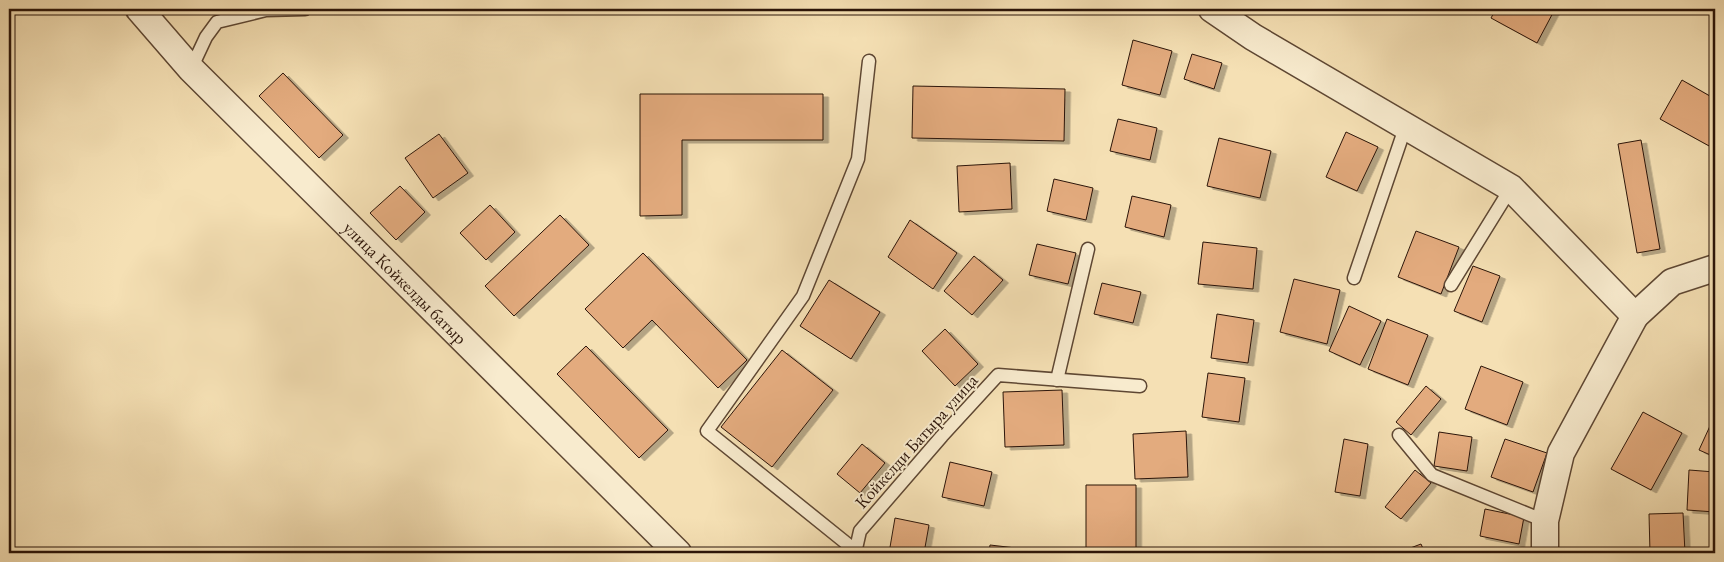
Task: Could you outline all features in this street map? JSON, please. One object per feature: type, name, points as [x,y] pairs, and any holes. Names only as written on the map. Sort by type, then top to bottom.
[{"type":"street","name":"улица Койкелды батыр","points":[[138,9],[191,69],[678,553]]},
{"type":"street","points":[[1212,9],[1253,37],[1405,128],[1511,188],[1635,316]]},
{"type":"street","points":[[1545,553],[1545,521],[1561,453],[1635,316],[1672,282],[1715,268]]},
{"type":"lane","points":[[191,69],[206,38],[218,22],[266,10],[305,9]]},
{"type":"lane","points":[[856,552],[707,431],[803,296],[858,159],[869,62]]},
{"type":"lane","points":[[1354,278],[1405,128]]},
{"type":"lane","points":[[1451,286],[1511,188]]},
{"type":"lane","points":[[1057,380],[1088,249]]},
{"type":"lane","name":"Койкелди Батыра улица","points":[[856,552],[860,531],[942,436],[998,375],[1140,386]]},
{"type":"lane","points":[[1399,436],[1432,475],[1545,521]]},
{"type":"building","points":[[1496,9],[1555,9],[1537,43],[1491,18]]},
{"type":"building","points":[[1133,40],[1172,51],[1160,95],[1122,85]]},
{"type":"building","points":[[1192,54],[1222,63],[1214,89],[1184,79]]},
{"type":"building","points":[[283,73],[343,135],[319,158],[259,96]]},
{"type":"building","points":[[1682,80],[1715,99],[1715,140],[1711,147],[1660,119]]},
{"type":"building","points":[[913,86],[1065,89],[1064,141],[912,138]]},
{"type":"building","points":[[640,94],[823,94],[823,140],[682,140],[682,215],[640,216]]},
{"type":"building","points":[[1118,119],[1157,128],[1150,160],[1110,151]]},
{"type":"building","points":[[1346,132],[1378,147],[1357,191],[1326,177]]},
{"type":"building","points":[[439,134],[468,173],[433,198],[405,158]]},
{"type":"building","points":[[1219,138],[1271,151],[1260,198],[1207,186]]},
{"type":"building","points":[[1641,140],[1660,249],[1637,253],[1618,144]]},
{"type":"building","points":[[1010,163],[1012,209],[959,212],[957,166]]},
{"type":"building","points":[[1054,179],[1093,188],[1086,220],[1047,211]]},
{"type":"building","points":[[400,186],[425,212],[396,240],[370,213]]},
{"type":"building","points":[[1132,196],[1171,205],[1164,237],[1125,227]]},
{"type":"building","points":[[490,205],[515,232],[486,260],[460,233]]},
{"type":"building","points":[[560,215],[589,245],[514,316],[485,286]]},
{"type":"building","points":[[910,220],[957,253],[933,289],[888,257]]},
{"type":"building","points":[[1416,231],[1459,247],[1441,294],[1398,277]]},
{"type":"building","points":[[1203,242],[1257,248],[1253,289],[1198,284]]},
{"type":"building","points":[[1037,244],[1076,253],[1068,284],[1029,275]]},
{"type":"building","points":[[643,253],[747,360],[718,388],[652,320],[623,348],[585,309]]},
{"type":"building","points":[[974,256],[1003,280],[972,315],[944,291]]},
{"type":"building","points":[[1473,266],[1500,276],[1482,322],[1454,311]]},
{"type":"building","points":[[1294,279],[1340,290],[1327,344],[1280,332]]},
{"type":"building","points":[[829,280],[880,312],[851,359],[800,326]]},
{"type":"building","points":[[1102,283],[1141,292],[1133,323],[1094,314]]},
{"type":"building","points":[[1349,306],[1381,321],[1360,365],[1329,351]]},
{"type":"building","points":[[1217,314],[1254,320],[1248,363],[1211,358]]},
{"type":"building","points":[[1387,319],[1428,335],[1408,385],[1368,369]]},
{"type":"building","points":[[945,329],[978,364],[955,386],[922,351]]},
{"type":"building","points":[[586,346],[668,430],[639,458],[557,374]]},
{"type":"building","points":[[782,350],[833,390],[772,467],[721,427]]},
{"type":"building","points":[[1481,366],[1523,382],[1507,425],[1465,409]]},
{"type":"building","points":[[1208,373],[1245,378],[1239,422],[1202,417]]},
{"type":"building","points":[[1426,386],[1441,399],[1411,435],[1396,422]]},
{"type":"building","points":[[1062,390],[1064,445],[1005,447],[1003,392]]},
{"type":"building","points":[[1643,412],[1682,433],[1651,490],[1611,469]]},
{"type":"building","points":[[1715,415],[1715,457],[1699,450]]},
{"type":"building","points":[[1186,431],[1188,477],[1135,479],[1133,434]]},
{"type":"building","points":[[1439,432],[1472,437],[1467,471],[1434,466]]},
{"type":"building","points":[[1344,439],[1368,444],[1360,496],[1335,492]]},
{"type":"building","points":[[1505,439],[1547,453],[1533,492],[1491,477]]},
{"type":"building","points":[[862,444],[885,463],[860,493],[837,474]]},
{"type":"building","points":[[950,462],[992,472],[984,506],[942,497]]},
{"type":"building","points":[[1415,470],[1431,483],[1401,519],[1385,507]]},
{"type":"building","points":[[1689,470],[1715,472],[1715,512],[1687,510]]},
{"type":"building","points":[[1086,485],[1136,485],[1136,553],[1086,552]]},
{"type":"building","points":[[1485,509],[1524,517],[1519,544],[1480,536]]},
{"type":"building","points":[[1683,513],[1685,553],[1650,553],[1649,514]]},
{"type":"building","points":[[895,518],[929,525],[924,553],[889,553]]},
{"type":"building","points":[[1421,544],[1425,553],[1397,553]]},
{"type":"building","points":[[990,545],[1050,552],[1050,553],[989,553]]}]
